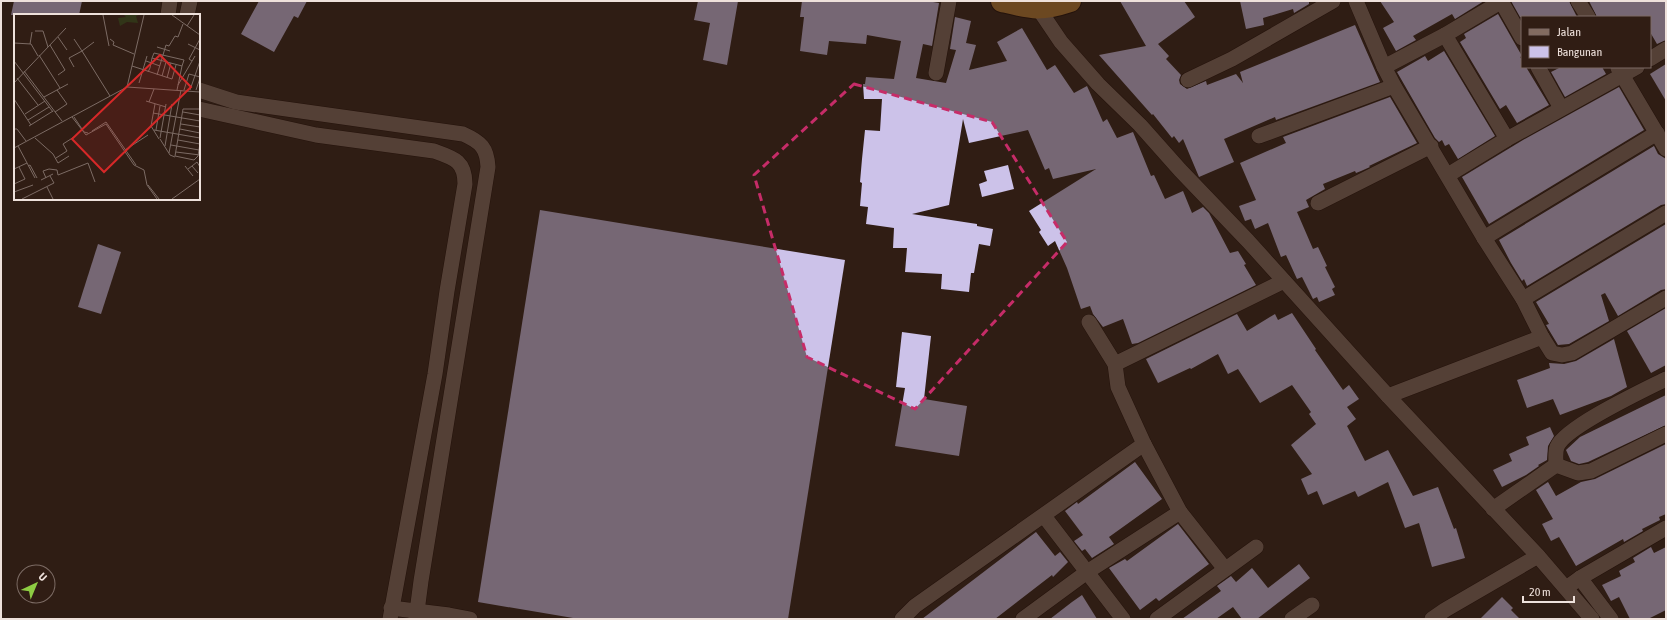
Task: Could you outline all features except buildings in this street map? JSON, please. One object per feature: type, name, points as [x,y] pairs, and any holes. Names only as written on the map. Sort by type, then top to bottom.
[{"type":"highway","points":[[1002,1],[1033,8],[1053,6],[1070,1]]},
{"type":"street","points":[[168,14],[170,1]]},
{"type":"street","points":[[187,14],[190,1]]},
{"type":"street","points":[[936,73],[949,1]]},
{"type":"street","points":[[1188,80],[1232,59],[1333,1]]},
{"type":"street","points":[[1356,1],[1384,67],[1394,86],[1431,146],[1484,238],[1523,299],[1542,337],[1552,352],[1562,355],[1572,353],[1666,298]]},
{"type":"street","points":[[1384,67],[1445,35],[1502,1],[1521,36]]},
{"type":"street","points":[[1578,1],[1587,16]]},
{"type":"street","points":[[1033,8],[1088,72],[1140,125],[1388,396],[1538,556],[1592,619]]},
{"type":"street","points":[[1445,35],[1507,139]]},
{"type":"street","points":[[1651,58],[1666,49]]},
{"type":"street","points":[[1539,68],[1561,108]]},
{"type":"street","points":[[1448,175],[1620,71],[1632,68]]},
{"type":"street","points":[[1620,71],[1666,149]]},
{"type":"street","points":[[1259,136],[1394,86]]},
{"type":"street","points":[[200,90],[236,102],[464,134],[472,138],[487,154],[488,167],[481,213],[416,615]]},
{"type":"street","points":[[200,110],[316,135],[434,151],[452,157],[460,164],[465,173],[465,184],[434,382],[391,614],[449,615],[470,619]]},
{"type":"street","points":[[1484,238],[1656,133]]},
{"type":"street","points":[[1318,203],[1431,146]]},
{"type":"street","points":[[1523,299],[1666,212]]},
{"type":"street","points":[[1115,364],[1284,281]]},
{"type":"street","points":[[1089,322],[1115,364],[1118,387],[1144,444],[1180,512],[1225,570]]},
{"type":"street","points":[[1388,396],[1542,337]]},
{"type":"street","points":[[1556,465],[1557,447],[1565,435],[1580,425],[1666,379]]},
{"type":"street","points":[[1556,465],[1578,473],[1590,471],[1666,434]]},
{"type":"street","points":[[902,619],[914,606],[1044,516],[1144,444]]},
{"type":"street","points":[[1493,509],[1556,465]]},
{"type":"street","points":[[1023,619],[1087,572],[1180,512]]},
{"type":"street","points":[[1044,516],[1123,619]]},
{"type":"street","points":[[1566,588],[1580,578],[1666,528]]},
{"type":"street","points":[[1157,619],[1256,547]]},
{"type":"street","points":[[1432,619],[1538,556]]},
{"type":"street","points":[[1580,578],[1611,619]]},
{"type":"street","points":[[1292,619],[1312,605]]},
{"type":"highlighted area","points":[[854,84],[992,122],[1067,242],[915,409],[807,357],[754,175]]}]
